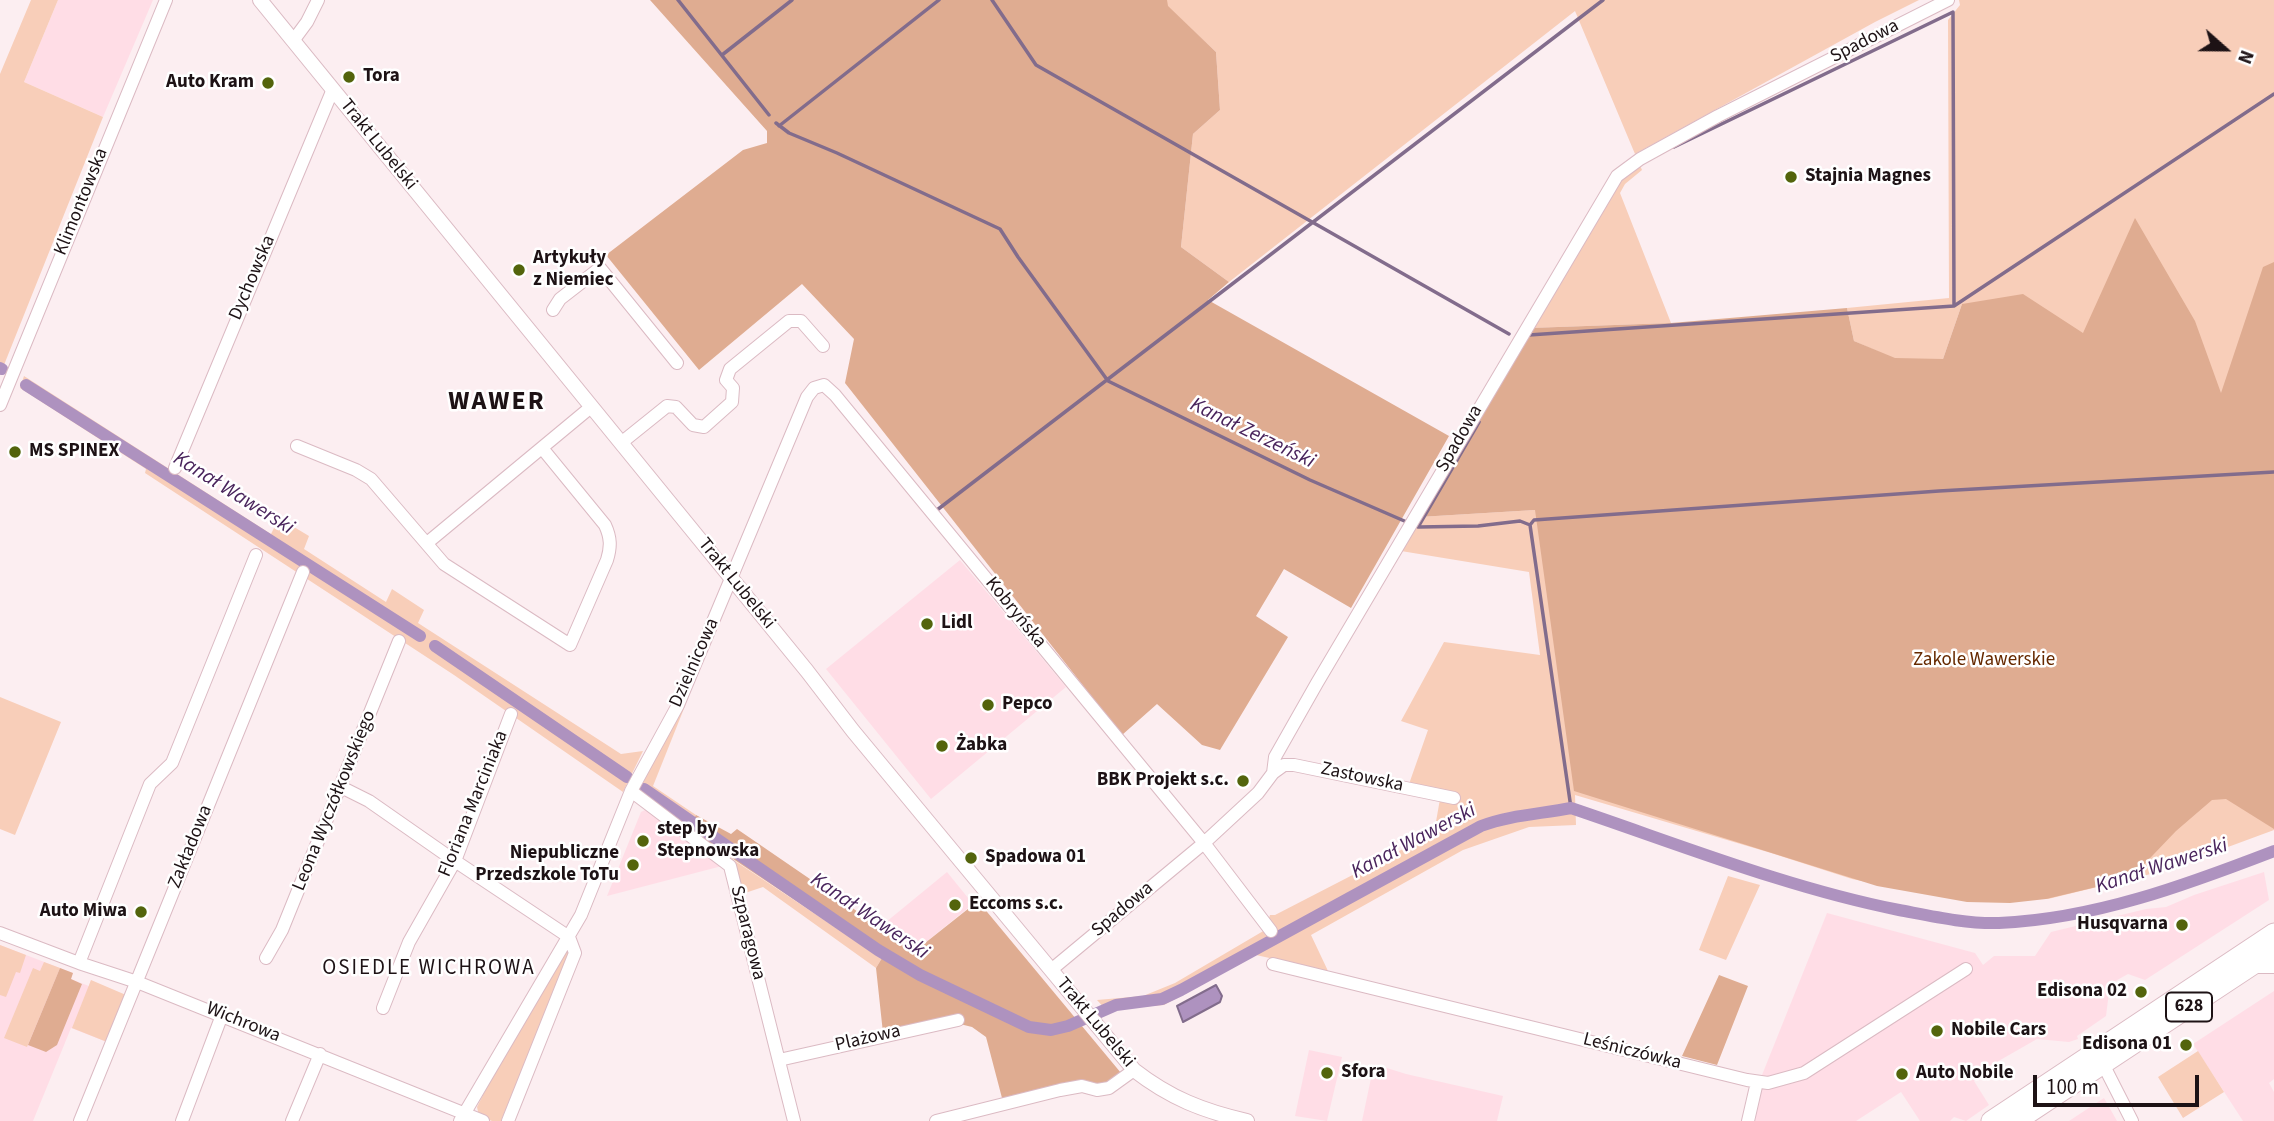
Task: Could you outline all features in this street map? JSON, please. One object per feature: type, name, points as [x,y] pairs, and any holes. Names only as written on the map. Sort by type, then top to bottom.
[{"type":"main road","name":"628","points":[[1991,1121],[2274,933]]},
{"type":"main road","name":"628","points":[[2017,1121],[2274,951]]},
{"type":"street","name":"Klimontowska","points":[[0,405],[166,0]]},
{"type":"street","name":"Trakt Lubelski","points":[[260,0],[853,731],[1134,1069],[1154,1086],[1184,1102],[1247,1121]]},
{"type":"street","points":[[293,41],[318,0]]},
{"type":"street","name":"Spadowa","points":[[1051,970],[1204,843],[1258,793],[1273,772],[1275,757],[1317,682],[1617,176],[1640,159],[1718,116],[1948,0]]},
{"type":"street","name":"Dychowska","points":[[175,468],[333,89]]},
{"type":"street","points":[[553,310],[560,299],[600,268],[677,363]]},
{"type":"street","points":[[621,443],[667,406],[676,407],[693,425],[704,427],[732,402],[733,388],[726,380],[730,369],[789,321],[801,321],[823,346]]},
{"type":"street","name":"Dzielnicowa","points":[[461,1117],[581,915],[631,791],[678,705],[807,397],[814,388],[824,385]]},
{"type":"street","name":"Kobryńska","points":[[824,385],[1204,843]]},
{"type":"street","points":[[427,543],[591,407]]},
{"type":"street","points":[[297,446],[356,470],[371,479],[444,564],[570,645],[607,560],[610,536],[605,525],[541,449]]},
{"type":"street","points":[[79,963],[150,784],[172,763],[256,555]]},
{"type":"street","name":"Zakładowa","points":[[80,1121],[303,572]]},
{"type":"street","name":"Leona Wyczółkowskiego","points":[[266,958],[282,930],[399,641]]},
{"type":"street","name":"Floriana Marciniaka","points":[[383,1008],[409,942],[455,861],[511,714]]},
{"type":"street","name":"Zastowska","points":[[1273,772],[1284,765],[1294,765],[1454,798]]},
{"type":"street","points":[[341,787],[369,801],[569,937],[575,953],[508,1121]]},
{"type":"street","name":"Szparagowa","points":[[631,791],[730,866],[794,1121]]},
{"type":"street","points":[[1204,843],[1271,931]]},
{"type":"street","name":"Wichrowa","points":[[0,933],[137,982],[320,1054],[461,1117],[483,1121]]},
{"type":"street","name":"Leśniczówka","points":[[1273,964],[1757,1083],[1782,1081],[1804,1073],[1966,969]]},
{"type":"street","points":[[2249,967],[2274,967]]},
{"type":"street","points":[[182,1121],[222,1015]]},
{"type":"street","name":"Plażowa","points":[[779,1060],[958,1020]]},
{"type":"street","points":[[292,1121],[320,1054]]},
{"type":"street","points":[[2103,1064],[2132,1121]]},
{"type":"street","points":[[936,1121],[1060,1090],[1082,1086],[1097,1090],[1109,1088],[1134,1069]]},
{"type":"street","points":[[1748,1121],[1757,1083]]},
{"type":"shaded area","points":[[58,0],[153,0],[103,117],[24,82]]},
{"type":"shaded area","points":[[960,560],[1066,687],[931,799],[826,669]]},
{"type":"shaded area","points":[[645,810],[722,866],[607,896],[641,812]]},
{"type":"shaded area","points":[[947,872],[973,904],[915,951],[880,927]]},
{"type":"shaded area","points":[[2264,872],[2269,900],[2145,980],[2128,974],[2110,984],[2106,1016],[2077,1036],[2078,1039],[2069,1042],[2037,1039],[1981,1071],[1974,1081],[1989,1105],[1966,1121],[1954,1117],[1950,1121],[1920,1121],[1901,1092],[1856,1121],[1755,1121],[1762,1075],[1827,913],[1975,953],[1983,965],[1994,956],[2035,956],[2051,932],[2146,909],[2166,907]]},
{"type":"shaded area","points":[[0,945],[73,973],[71,979],[81,983],[89,986],[91,980],[107,1042],[71,1028],[33,1121],[0,1121]]},
{"type":"shaded area","points":[[1216,985],[1222,996],[1220,1002],[1183,1022],[1177,1006]]},
{"type":"shaded area","points":[[2274,991],[2274,1079],[2269,1083],[2274,1092],[2274,1121],[2243,1121],[2193,1044]]},
{"type":"shaded area","points":[[1309,1050],[1342,1057],[1327,1121],[1295,1116]]},
{"type":"shaded area","points":[[1374,1064],[1503,1096],[1497,1121],[1362,1121]]},
{"type":"shaded area","points":[[2104,1098],[2117,1121],[2069,1121]]},
{"type":"green space","points":[[31,0],[58,0],[24,82],[103,117],[0,375],[0,74]]},
{"type":"green space","points":[[650,0],[1167,0],[1168,6],[1216,52],[1220,110],[1193,134],[1181,247],[1229,282],[1208,300],[1449,436],[1351,608],[1284,569],[1256,616],[1288,637],[1220,750],[1202,745],[1157,704],[1122,735],[845,383],[854,339],[802,284],[699,370],[606,255],[743,150],[767,143],[767,131]]},
{"type":"green space","points":[[1167,0],[1919,0],[1635,154],[1575,11],[1229,282],[1181,247],[1193,134],[1220,110],[1216,52],[1167,6]]},
{"type":"green space","name":"Zakole Wawerskie","points":[[1959,0],[2274,0],[2274,830],[2163,871],[2048,899],[1921,893],[1852,879],[1575,795],[1576,825],[1529,827],[1463,850],[1311,935],[1328,971],[1256,955],[1164,1005],[1106,1010],[1097,1000],[1143,996],[1175,983],[1265,930],[1270,915],[1275,915],[1434,833],[1440,799],[1409,784],[1428,730],[1401,721],[1444,642],[1540,655],[1529,572],[1401,551],[1419,517],[1535,510],[2025,426],[1962,304],[1943,359],[1895,359],[1854,341],[1847,308],[1949,298],[1948,20],[1960,5]]},
{"type":"green space","points":[[1639,163],[1642,170],[1625,184],[1620,193],[1671,323],[1530,328],[1618,180]]},
{"type":"green space","name":"Zakole Wawerskie","points":[[2135,218],[2195,321],[2221,393],[2263,267],[2274,262],[2274,829],[2226,799],[2212,800],[2176,831],[2130,879],[2046,899],[2010,903],[1967,902],[1877,886],[1574,791],[1535,510],[1419,517],[1530,328],[1671,323],[1847,308],[1854,341],[1895,358],[1943,359],[1962,304],[2023,294],[2083,333]]},
{"type":"green space","points":[[24,376],[271,534],[279,518],[309,536],[304,549],[386,602],[392,589],[424,610],[418,623],[621,754],[643,751],[623,792],[454,675],[20,388]]},
{"type":"green space","points":[[0,697],[61,722],[15,835],[0,829]]},
{"type":"green space","points":[[687,701],[653,786],[696,815],[688,830],[882,958],[876,968],[763,887],[742,894],[738,874],[644,796],[639,788]]},
{"type":"green space","points":[[696,815],[731,834],[737,829],[915,951],[978,901],[1121,1073],[1109,1083],[1055,1087],[1002,1098],[986,1037],[972,1027],[960,1024],[883,1033],[876,968],[882,958],[688,829]]},
{"type":"green space","points":[[1728,876],[1760,885],[1726,960],[1699,950]]},
{"type":"green space","points":[[0,945],[26,955],[20,973],[16,972],[6,997],[0,995]]},
{"type":"green space","points":[[567,949],[570,951],[501,1121],[479,1116],[477,1107],[493,1075]]},
{"type":"green space","points":[[44,962],[60,968],[27,1047],[4,1038],[33,968],[40,971]]},
{"type":"green space","points":[[60,968],[73,973],[71,979],[82,984],[57,1045],[46,1052],[28,1045]]},
{"type":"green space","points":[[1719,975],[1748,986],[1717,1065],[1682,1056]]},
{"type":"green space","points":[[91,980],[126,995],[107,1042],[72,1028]]},
{"type":"green space","points":[[2198,1051],[2224,1092],[2183,1118],[2158,1077]]},
{"type":"waterway","name":"Kanał Zerzeński","points":[[678,0],[769,115]]},
{"type":"waterway","points":[[722,55],[792,0]]},
{"type":"waterway","points":[[779,126],[939,0]]},
{"type":"waterway","points":[[992,0],[1036,65],[1509,334]]},
{"type":"waterway","points":[[937,510],[1603,0]]},
{"type":"waterway","points":[[1529,335],[1954,306],[1953,12],[1674,147]]},
{"type":"waterway","points":[[1954,306],[2274,94]]},
{"type":"waterway","name":"Kanał Zerzeński","points":[[776,123],[789,133],[1000,229],[1108,381],[1310,480],[1409,523]]},
{"type":"waterway","name":"Kanał Wawerski","points":[[26,385],[420,636]]},
{"type":"waterway","points":[[1418,527],[1479,422]]},
{"type":"waterway","points":[[1530,525],[1534,520],[1939,491],[2274,472]]},
{"type":"waterway","name":"Kanał Zerzeński","points":[[1419,527],[1478,526],[1520,521],[1530,525],[1571,808]]},
{"type":"waterway","name":"Kanał Wawerski","points":[[435,646],[627,777]]},
{"type":"waterway","name":"Kanał Wawerski","points":[[644,789],[878,950],[920,975],[1029,1027],[1051,1030],[1068,1026],[1116,1005],[1162,999],[1181,990],[1481,826],[1514,817],[1571,808],[1816,890],[1899,910],[1974,922],[2034,920],[2105,907],[2173,888],[2274,851]]},
{"type":"place","name":"Tora","points":[[349,77]]},
{"type":"place","name":"Auto Kram","points":[[268,83]]},
{"type":"place","name":"Stajnia Magnes","points":[[1791,177]]},
{"type":"place","name":"Artykuły z Niemiec","points":[[519,270]]},
{"type":"place","name":"MS SPINEX","points":[[15,452]]},
{"type":"place","name":"Lidl","points":[[927,624]]},
{"type":"place","name":"Pepco","points":[[988,705]]},
{"type":"place","name":"Żabka","points":[[942,746]]},
{"type":"place","name":"BBK Projekt s.c.","points":[[1243,781]]},
{"type":"place","name":"step by Stepnowska","points":[[643,841]]},
{"type":"place","name":"Spadowa 01","points":[[971,858]]},
{"type":"place","name":"Niepubliczne Przedszkole ToTu","points":[[633,865]]},
{"type":"place","name":"Eccoms s.c.","points":[[955,905]]},
{"type":"place","name":"Auto Miwa","points":[[141,912]]},
{"type":"place","name":"Husqvarna","points":[[2182,925]]},
{"type":"place","name":"Edisona 02","points":[[2141,992]]},
{"type":"place","name":"Nobile Cars","points":[[1937,1031]]},
{"type":"place","name":"Edisona 01","points":[[2186,1045]]},
{"type":"place","name":"Sfora","points":[[1327,1073]]},
{"type":"place","name":"Auto Nobile","points":[[1902,1074]]},
{"type":"district","name":"WAWER","points":[[497,403]]},
{"type":"district","name":"OSIEDLE WICHROWA","points":[[429,969]]}]
